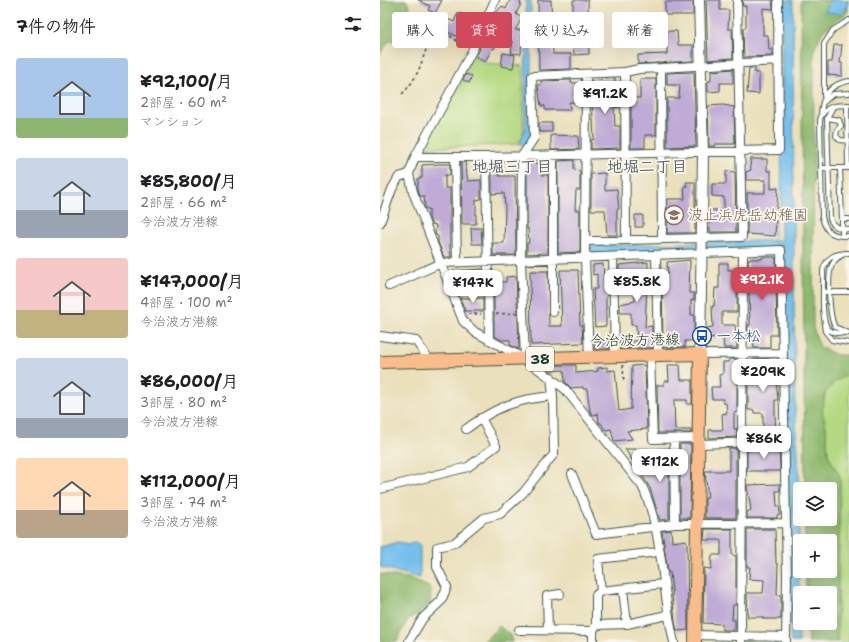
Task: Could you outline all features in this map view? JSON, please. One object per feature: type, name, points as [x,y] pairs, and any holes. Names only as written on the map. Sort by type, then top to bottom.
[{"type":"main road","name":"今治波方港線","points":[[380,362],[429,360],[525,360],[700,354],[695,638]]},
{"type":"street","points":[[495,0],[472,51],[415,157],[409,174],[413,192],[463,321],[475,332],[525,360],[551,377],[565,389],[642,486],[646,495],[654,526],[667,615],[674,642]]},
{"type":"street","points":[[699,0],[702,66],[703,152],[700,354],[783,353]]},
{"type":"street","points":[[586,241],[742,237],[737,0]]},
{"type":"street","points":[[415,157],[455,158],[779,150],[778,0]]},
{"type":"street","points":[[525,360],[521,261],[522,156],[534,138],[532,76],[625,72],[639,69],[778,62]]},
{"type":"street","points":[[661,68],[662,239]]},
{"type":"street","points":[[625,72],[624,154],[626,240]]},
{"type":"street","points":[[586,74],[585,259],[589,357]]},
{"type":"street","points":[[553,155],[553,312]]},
{"type":"street","points":[[486,157],[490,340]]},
{"type":"street","points":[[455,158],[457,263]]},
{"type":"street","points":[[380,223],[392,189],[399,177],[409,174]]},
{"type":"street","points":[[389,286],[441,263],[585,259],[781,250],[785,441],[786,639],[695,638]]},
{"type":"street","points":[[741,639],[744,252]]},
{"type":"street","points":[[656,255],[653,439],[743,442],[785,441]]},
{"type":"street","points":[[613,257],[619,357]]},
{"type":"street","points":[[380,336],[416,341],[429,360]]},
{"type":"street","points":[[409,640],[423,618],[441,601],[447,586],[437,567],[437,547],[454,543],[484,518],[500,514],[522,493],[554,454],[553,396],[551,377]]},
{"type":"street","points":[[466,429],[494,410],[528,398],[553,396]]},
{"type":"street","points":[[380,489],[468,467],[496,446],[481,418]]},
{"type":"street","points":[[674,439],[675,524]]},
{"type":"street","points":[[572,474],[596,534],[675,524],[786,523]]},
{"type":"street","points":[[601,591],[598,559],[658,552]]},
{"type":"street","points":[[593,642],[596,595],[601,591],[663,584]]},
{"type":"street","points":[[622,589],[627,624]]},
{"type":"street","points":[[548,630],[547,596],[560,594]]},
{"type":"street","points":[[519,630],[595,628],[627,624],[667,615]]},
{"type":"lane","points":[[849,20],[833,30],[824,44],[824,96],[820,119],[822,217],[826,230],[831,234],[849,236]]},
{"type":"lane","points":[[824,96],[833,86],[841,82],[849,81]]},
{"type":"lane","points":[[822,103],[833,94],[849,93]]},
{"type":"lane","points":[[820,119],[826,109],[834,105],[848,105],[848,168],[822,168]]},
{"type":"lane","points":[[834,105],[830,110],[828,118],[830,219],[833,225],[842,229],[849,229]]},
{"type":"lane","points":[[828,118],[839,120],[841,126],[837,130],[836,136],[840,140],[848,140]]},
{"type":"lane","points":[[840,168],[842,236]]},
{"type":"lane","points":[[842,219],[849,219]]},
{"type":"lane","points":[[848,253],[838,253],[832,256],[825,264],[824,322],[825,331],[832,340],[849,343]]},
{"type":"lane","points":[[848,253],[832,263],[830,269],[832,322],[835,327],[848,333]]},
{"type":"lane","points":[[824,292],[849,292]]},
{"type":"lane","points":[[824,322],[829,330],[848,333]]},
{"type":"path","points":[[402,94],[416,76],[428,45],[436,35],[445,32],[472,51]]},
{"type":"path","points":[[619,357],[624,383]]},
{"type":"green space","points":[[380,0],[406,0],[412,12],[392,12],[392,41],[389,41],[380,54]]},
{"type":"green space","points":[[801,0],[848,0],[848,12],[823,31],[814,50],[813,328],[820,347],[837,355],[849,355],[849,375],[835,381],[825,393],[822,411],[826,427],[828,455],[840,477],[837,642],[808,642],[807,630],[837,630],[837,586],[806,586],[806,578],[837,578],[837,534],[805,534],[805,526],[837,526],[837,482],[805,482]]},
{"type":"green space","points":[[472,55],[484,63],[523,66],[523,135],[518,144],[425,148],[424,146]]},
{"type":"green space","points":[[849,375],[849,642],[837,642],[840,477],[828,455],[826,427],[822,411],[825,393],[835,381]]},
{"type":"green space","points":[[380,574],[408,578],[431,588],[430,607],[408,619],[397,641],[380,642]]},
{"type":"green space","points":[[499,626],[510,635],[512,642],[483,642]]},
{"type":"water","points":[[526,0],[531,0],[531,12],[526,12]]},
{"type":"water","points":[[782,0],[793,0],[795,407],[799,482],[793,482],[793,526],[799,526],[799,534],[793,534],[793,578],[799,578],[799,586],[793,586],[793,630],[799,630],[799,642],[791,642],[782,248],[590,254],[590,246],[781,240]]},
{"type":"water","points":[[830,0],[848,0],[846,9],[840,14],[825,12]]},
{"type":"water","points":[[526,48],[531,48],[531,138],[525,146],[520,144],[525,129]]},
{"type":"water","points":[[398,542],[408,545],[415,542],[420,544],[420,578],[380,567],[380,547]]},
{"type":"building","points":[[418,0],[442,0],[436,12],[428,10],[430,6]]},
{"type":"building","points":[[510,0],[521,0],[521,4],[516,14],[520,17],[520,21],[515,30],[520,30],[521,54],[511,53],[513,42],[512,12],[497,12],[502,6],[506,9]]},
{"type":"building","points":[[538,0],[551,0],[551,12],[538,12]]},
{"type":"building","points":[[573,0],[588,0],[588,12],[573,12]]},
{"type":"building","points":[[706,0],[720,0],[720,10],[729,10],[728,29],[732,29],[733,58],[708,60]]},
{"type":"building","points":[[742,0],[772,0],[773,9],[763,8],[763,35],[768,35],[769,50],[773,50],[773,56],[744,57],[743,28],[746,28],[746,6],[743,6]]},
{"type":"building","points":[[665,2],[693,2],[693,15],[668,15],[668,12],[665,12]]},
{"type":"building","points":[[456,17],[456,36],[448,32],[448,19],[454,22]]},
{"type":"building","points":[[668,31],[677,31],[678,45],[693,45],[693,61],[638,64],[638,55],[667,54]]},
{"type":"building","points":[[834,45],[842,45],[840,63],[842,63],[842,76],[828,75],[828,62],[832,62]]},
{"type":"building","points":[[492,48],[485,62],[476,57],[479,49]]},
{"type":"building","points":[[539,48],[553,48],[553,54],[571,54],[571,69],[539,70]]},
{"type":"building","points":[[574,48],[589,48],[589,54],[574,55]]},
{"type":"building","points":[[503,53],[515,55],[513,68],[501,66]]},
{"type":"building","points":[[749,68],[755,68],[755,73],[759,73],[759,94],[747,93]]},
{"type":"building","points":[[733,69],[733,83],[720,83],[720,91],[708,92],[708,81],[711,81],[711,71]]},
{"type":"building","points":[[694,72],[696,146],[667,147],[667,98],[679,98],[680,85],[667,85],[667,73]]},
{"type":"building","points":[[466,74],[472,76],[469,83],[463,80]]},
{"type":"building","points":[[615,78],[616,94],[619,94],[620,107],[614,107],[615,126],[620,126],[620,148],[591,149],[591,140],[594,139],[591,81]]},
{"type":"building","points":[[640,79],[656,79],[656,135],[645,135],[645,148],[631,148],[631,98],[640,98]]},
{"type":"building","points":[[571,80],[571,83],[578,83],[578,102],[569,102],[570,110],[545,110],[545,106],[541,106],[538,85],[541,85],[541,81]]},
{"type":"building","points":[[723,105],[734,107],[735,144],[715,144],[715,146],[709,146],[708,106]]},
{"type":"building","points":[[539,123],[552,123],[552,132],[539,132]]},
{"type":"building","points":[[551,135],[578,136],[579,149],[551,150]]},
{"type":"building","points":[[750,159],[767,159],[767,171],[771,171],[771,189],[778,188],[775,236],[747,234],[747,193],[765,193],[765,180],[746,180],[746,172],[751,170]]},
{"type":"building","points":[[574,160],[574,170],[580,171],[580,190],[576,190],[575,210],[580,210],[580,252],[558,253],[558,161]]},
{"type":"building","points":[[461,162],[465,162],[468,181],[481,180],[481,199],[476,200],[476,224],[462,224]]},
{"type":"building","points":[[541,163],[542,175],[548,175],[548,253],[527,254],[527,243],[529,243],[528,228],[527,229],[527,164]]},
{"type":"building","points":[[450,164],[450,175],[445,175],[445,188],[450,188],[451,257],[444,257],[438,242],[438,236],[435,234],[436,225],[431,224],[429,209],[426,209],[424,196],[420,196],[418,190],[418,178],[422,178],[422,165]]},
{"type":"building","points":[[492,171],[499,171],[499,176],[515,176],[516,255],[493,255],[493,243],[504,243],[505,208],[504,193],[492,194]]},
{"type":"building","points":[[726,171],[735,172],[736,232],[710,232],[709,210],[724,210],[724,197],[712,196],[712,184],[726,184]]},
{"type":"building","points":[[605,173],[605,190],[617,189],[619,209],[617,209],[617,235],[607,235],[605,210],[591,210],[591,174]]},
{"type":"building","points":[[686,182],[695,182],[695,233],[667,233],[667,199],[685,199],[684,186],[687,186]]},
{"type":"building","points":[[635,215],[643,215],[643,227],[635,227]]},
{"type":"building","points":[[471,228],[481,228],[482,244],[472,244]]},
{"type":"building","points":[[762,257],[775,257],[776,259],[776,269],[772,269],[773,282],[776,282],[777,335],[770,335],[770,348],[754,348],[753,336],[748,336],[748,325],[750,325],[748,259],[762,259]]},
{"type":"building","points":[[690,260],[689,293],[694,293],[694,300],[691,300],[691,315],[694,315],[694,341],[685,341],[685,347],[663,347],[662,275],[668,274],[667,262]]},
{"type":"building","points":[[648,262],[645,327],[652,326],[652,348],[620,348],[620,341],[637,341],[636,325],[631,325],[631,313],[620,313],[620,304],[635,301],[634,285],[619,286],[619,265]]},
{"type":"building","points":[[719,263],[728,263],[728,270],[737,270],[737,312],[722,312],[722,325],[735,325],[737,348],[724,348],[723,337],[707,338],[707,328],[713,327],[712,306],[714,306],[715,288],[719,288]]},
{"type":"building","points":[[603,264],[605,289],[608,289],[608,296],[606,296],[606,326],[595,327],[593,289],[597,289],[597,274],[593,275],[593,265]]},
{"type":"building","points":[[482,269],[482,279],[453,280],[453,271]]},
{"type":"building","points":[[560,270],[578,270],[580,325],[582,325],[583,343],[531,345],[530,271],[548,271],[549,326],[562,326]]},
{"type":"building","points":[[516,276],[519,349],[510,345],[510,340],[502,340],[494,336],[494,282],[506,282],[506,277]]},
{"type":"building","points":[[460,298],[483,298],[483,311],[465,311]]},
{"type":"building","points":[[594,340],[609,340],[609,349],[594,349]]},
{"type":"building","points":[[729,359],[737,359],[737,412],[734,413],[734,429],[737,429],[737,437],[709,438],[709,430],[723,430],[722,414],[727,413],[726,403],[723,403],[723,399],[712,399],[711,387],[720,387],[719,375],[723,374],[723,362],[729,362]]},
{"type":"building","points":[[754,359],[769,359],[770,367],[778,367],[778,373],[775,373],[778,400],[775,400],[775,414],[776,432],[779,432],[779,436],[763,436],[763,413],[754,413],[754,410],[748,410],[748,361],[754,361]]},
{"type":"building","points":[[548,365],[576,365],[576,373],[598,371],[598,368],[607,367],[607,371],[615,370],[619,411],[631,409],[632,366],[645,365],[647,429],[627,431],[632,439],[614,441],[611,429],[605,430],[601,423],[599,423],[598,414],[593,415],[590,411],[587,389],[583,389],[583,387],[571,388],[565,382],[564,370],[551,371],[548,370]]},
{"type":"building","points":[[668,365],[680,365],[681,380],[692,380],[692,404],[687,404],[687,400],[674,400],[675,430],[691,430],[691,433],[658,433],[657,385],[664,385],[664,381],[669,381]]},
{"type":"building","points":[[680,444],[691,444],[690,518],[680,518]]},
{"type":"building","points":[[764,447],[779,447],[780,471],[747,471],[747,450],[764,449]]},
{"type":"building","points":[[729,448],[736,448],[736,518],[705,518],[705,498],[708,498],[705,471],[729,471]]},
{"type":"building","points":[[625,449],[649,449],[632,460]]},
{"type":"building","points":[[656,449],[669,449],[669,519],[660,520],[650,488],[641,473],[653,468],[656,472]]},
{"type":"building","points":[[780,484],[780,491],[776,491],[777,506],[779,506],[780,515],[777,515],[777,518],[747,518],[747,512],[751,510],[747,485]]},
{"type":"building","points":[[705,529],[732,529],[732,555],[736,556],[736,605],[733,605],[732,620],[735,620],[735,630],[722,630],[722,624],[703,623],[704,568],[711,569],[712,555],[721,555],[721,540],[704,540]]},
{"type":"building","points":[[747,529],[775,529],[776,564],[778,564],[777,595],[781,595],[781,619],[748,617],[747,593],[763,593],[764,580],[749,579],[750,567],[747,567]]},
{"type":"building","points":[[671,530],[672,542],[686,540],[687,543],[688,630],[677,631],[675,622],[670,572],[668,572],[662,531]]},
{"type":"place","name":"波止浜虎岳幼稚園","points":[[674,215]]},
{"type":"place","name":"一本松","points":[[702,336]]},
{"type":"district","name":"地堀三丁目","points":[[512,166]]},
{"type":"district","name":"地堀二丁目","points":[[647,166]]}]
